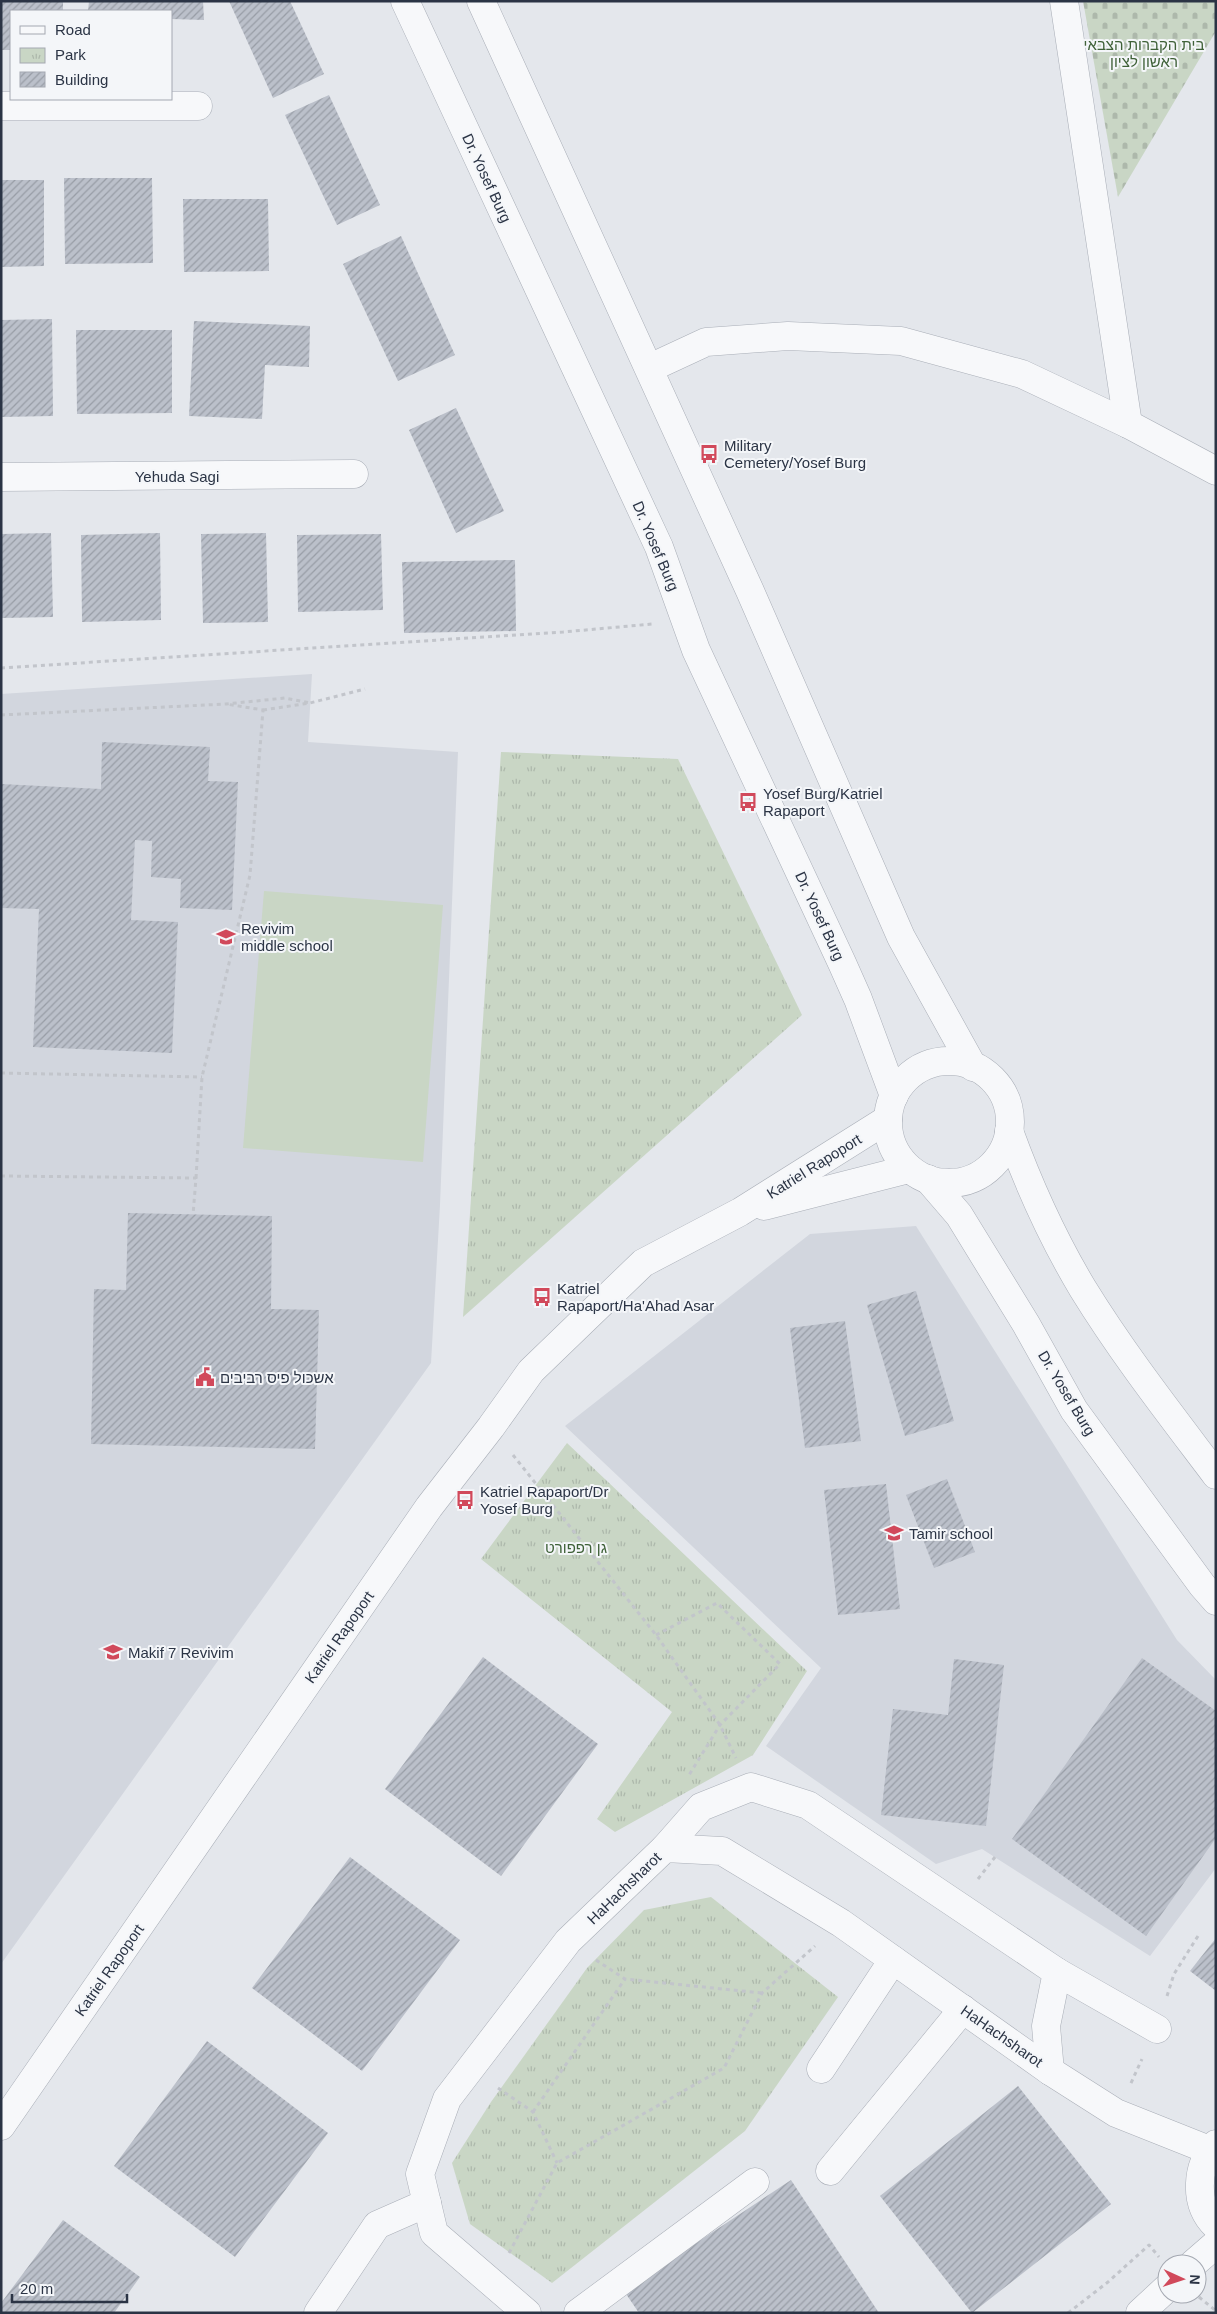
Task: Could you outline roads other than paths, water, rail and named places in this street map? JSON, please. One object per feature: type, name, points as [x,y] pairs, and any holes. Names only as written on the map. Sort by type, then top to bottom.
[{"type":"street","name":"Dr. Yosef Burg","points":[[405,1],[659,547],[696,650],[858,999],[891,1107]]},
{"type":"street","points":[[481,1],[650,368],[901,937],[974,1067]]},
{"type":"street","points":[[1064,1],[1128,424]]},
{"type":"street","points":[[1,106],[198,106]]},
{"type":"street","points":[[650,368],[706,342],[788,336],[901,341],[1022,374],[1128,424],[1216,472]]},
{"type":"street","name":"Yehuda Sagi","points":[[1,477],[354,474]]},
{"type":"street","points":[[956,1061],[974,1067],[990,1077],[1002,1093],[1009,1111],[1009,1131],[1004,1148],[994,1163],[980,1175],[963,1182],[945,1183],[918,1174],[897,1154],[890,1138],[891,1107],[905,1080],[920,1069],[937,1062],[956,1061]]},
{"type":"street","name":"Katriel Rapoport","points":[[1,2126],[429,1507],[491,1427],[531,1371],[644,1263],[740,1212],[891,1107]]},
{"type":"street","points":[[1009,1131],[1028,1182],[1083,1289],[1136,1369],[1216,1475]]},
{"type":"street","name":"Dr. Yosef Burg","points":[[918,1174],[959,1215],[1026,1324],[1074,1410],[1202,1585],[1216,1601]]},
{"type":"street","name":"Katriel Rapoport","points":[[740,1212],[918,1174]]},
{"type":"street","points":[[665,1848],[702,1806],[750,1787],[808,1805],[1057,1972],[1157,2029]]},
{"type":"street","name":"HaHachsharot","points":[[527,2313],[434,2233],[420,2174],[447,2098],[568,1941],[665,1848],[722,1851],[842,1923],[1050,2071],[1116,2113],[1213,2147]]},
{"type":"street","points":[[821,2069],[893,1960]]},
{"type":"street","points":[[1050,2071],[1046,2026],[1057,1972]]},
{"type":"street","points":[[830,2171],[962,2009]]},
{"type":"street","points":[[1213,2147],[1202,2168],[1199,2186],[1203,2205],[1216,2226]]},
{"type":"street","points":[[578,2313],[756,2182]]},
{"type":"street","points":[[318,2313],[377,2225],[427,2203]]},
{"type":"street","points":[[1204,2254],[1216,2244]]},
{"type":"street","points":[[1140,2313],[1157,2297]]},
{"type":"place","name":"Military Cemetery/Yosef Burg","points":[[709,454]]},
{"type":"place","name":"Yosef Burg/Katriel Rapaport","points":[[748,802]]},
{"type":"place","name":"Revivim middle school","points":[[226,937]]},
{"type":"place","name":"Katriel Rapaport/Ha'Ahad Asar","points":[[542,1297]]},
{"type":"place","name":"אשכול פיס רביבים","points":[[205,1377]]},
{"type":"place","name":"Katriel Rapaport/Dr Yosef Burg","points":[[465,1500]]},
{"type":"place","name":"Tamir school","points":[[894,1533]]},
{"type":"place","name":"Makif 7 Revivim","points":[[113,1652]]},
{"type":"park label","name":"בית הקברות הצבאי ראשון לציון","points":[[1144,52]]},
{"type":"park label","name":"גן רפפורט","points":[[576,1547]]}]
